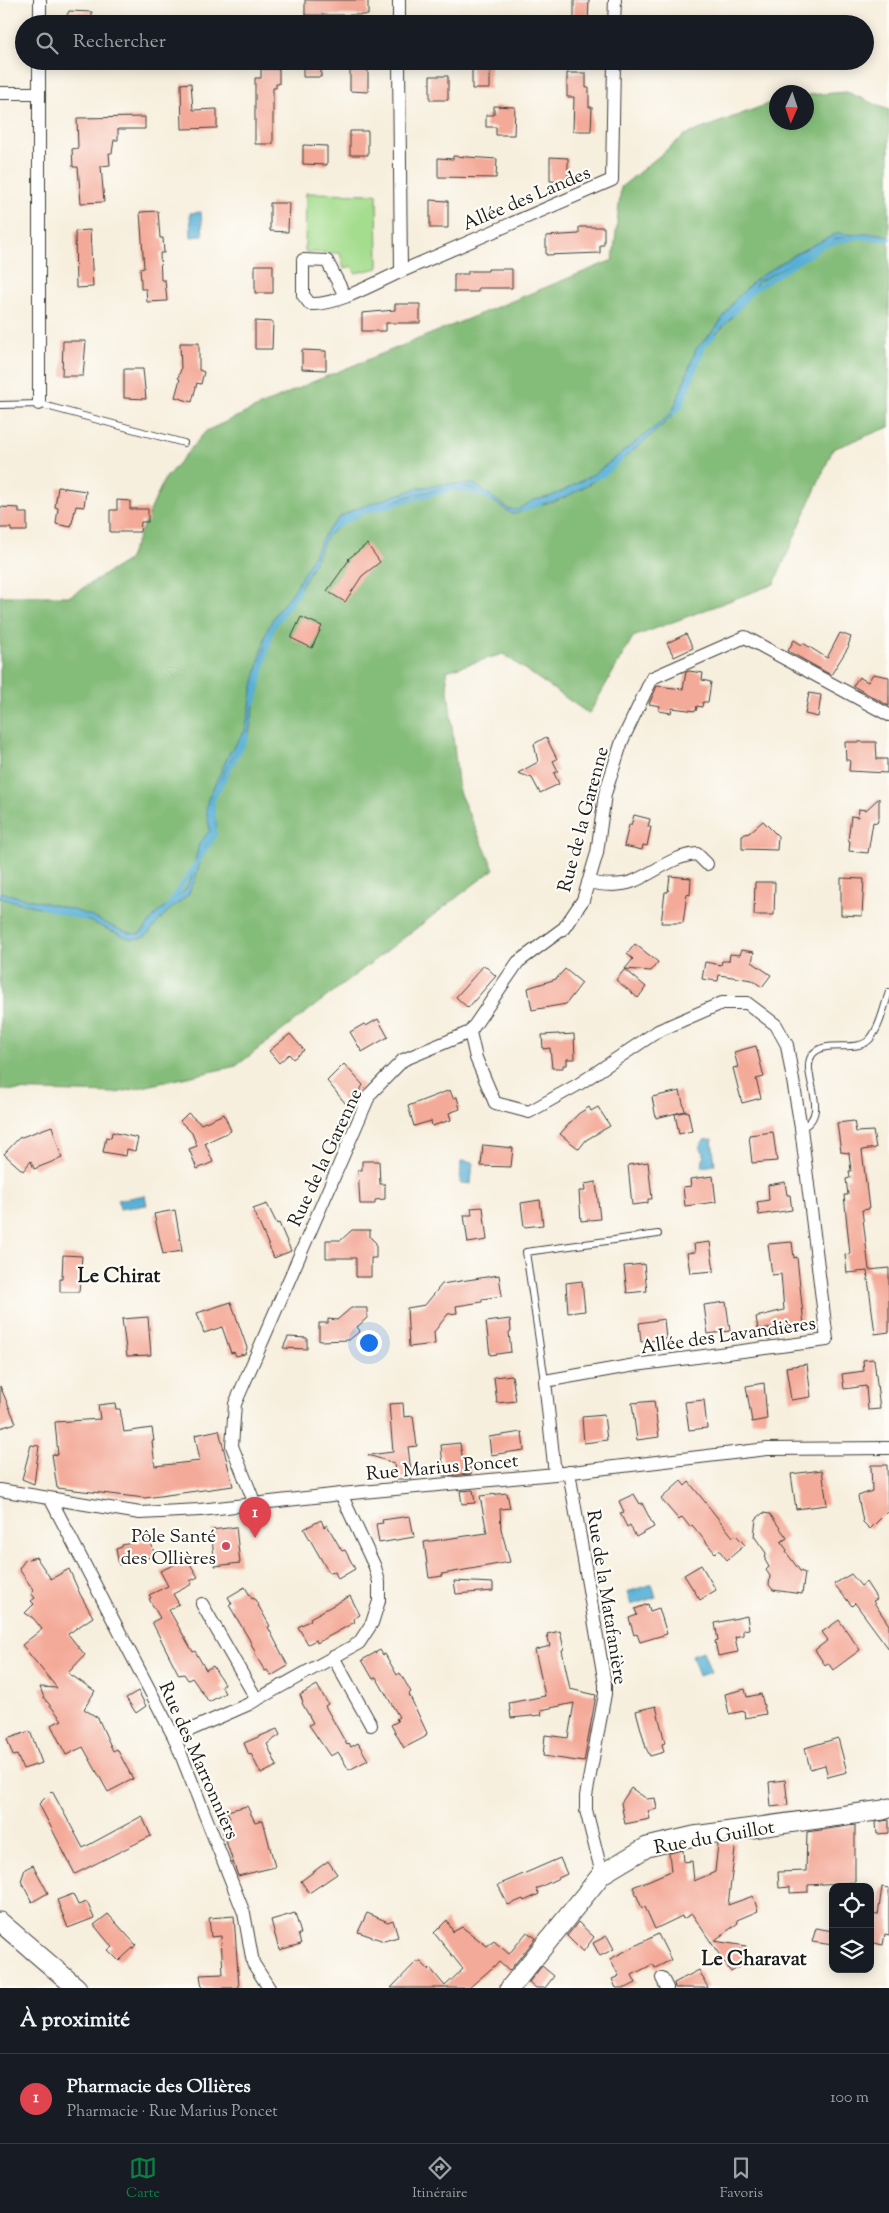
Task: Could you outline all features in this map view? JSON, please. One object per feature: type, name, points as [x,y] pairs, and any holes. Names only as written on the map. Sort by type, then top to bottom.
[{"type":"street","points":[[40,0],[40,15]]},
{"type":"street","points":[[399,0],[399,15]]},
{"type":"street","points":[[614,15],[615,0]]},
{"type":"street","points":[[39,70],[39,404]]},
{"type":"street","points":[[399,70],[401,271]]},
{"type":"street","name":"Allée des Landes","points":[[345,296],[612,180],[614,70]]},
{"type":"street","points":[[0,93],[39,93]]},
{"type":"street","name":"Rue de la Garenne","points":[[255,1504],[232,1446],[235,1404],[370,1094],[403,1060],[470,1032],[518,962],[564,928],[583,900],[596,853],[605,794],[622,741],[652,678],[744,637],[889,715]]},
{"type":"street","points":[[588,882],[607,886],[632,882],[682,855],[697,854],[707,864]]},
{"type":"street","points":[[470,1032],[476,1058],[495,1103],[529,1112],[579,1084],[658,1031],[722,1003],[746,1003],[776,1026],[787,1045],[801,1128]]},
{"type":"street","name":"Allée des Lavandières","points":[[545,1381],[635,1365],[827,1340],[801,1128]]},
{"type":"street","points":[[545,1381],[555,1474]]},
{"type":"street","name":"Rue Marius Poncet","points":[[0,1490],[140,1514],[555,1474],[768,1449],[889,1448]]},
{"type":"street","name":"Rue de la Matafanière","points":[[569,1472],[605,1684],[605,1694],[586,1796],[586,1810],[602,1874]]},
{"type":"street","points":[[174,1737],[257,1700],[359,1643],[372,1623],[379,1600],[379,1582],[375,1567],[341,1494]]},
{"type":"street","name":"Rue des Marronniers","points":[[51,1500],[174,1737],[244,1913],[252,1963],[269,1988]]},
{"type":"street","points":[[202,1604],[257,1700]]},
{"type":"street","points":[[333,1657],[371,1725]]},
{"type":"street","name":"Rue du Guillot","points":[[510,1988],[602,1874],[647,1847],[889,1808]]},
{"type":"street","points":[[0,1922],[77,1988]]},
{"type":"lane","points":[[0,405],[39,404],[184,443]]},
{"type":"lane","points":[[801,1128],[810,1124],[814,1117],[815,1106],[808,1062],[813,1052],[824,1048],[861,1044],[868,1040],[874,1031],[889,992]]},
{"type":"lane","points":[[545,1381],[526,1252],[658,1234]]},
{"type":"green space","points":[[847,92],[889,110],[889,427],[833,449],[774,584],[633,637],[589,714],[503,654],[446,671],[459,792],[494,869],[236,1066],[116,1093],[0,1090],[0,596],[70,596],[128,560],[164,480],[206,431],[310,383],[613,260],[621,187],[685,135],[769,104],[769,130],[814,130],[814,94]]},
{"type":"green space","points":[[306,193],[377,194],[378,268],[355,273],[352,266],[344,269],[340,253],[305,252]]},
{"type":"water","points":[[201,212],[203,236],[191,237],[190,213]]},
{"type":"water","points":[[838,233],[855,235],[874,233],[889,236],[889,240],[873,236],[838,238],[758,282],[729,321],[703,347],[678,409],[672,417],[617,464],[571,494],[556,501],[533,506],[512,514],[478,491],[468,487],[442,489],[410,496],[354,515],[340,524],[326,538],[307,577],[272,630],[265,648],[249,733],[228,764],[213,799],[216,831],[214,837],[203,850],[196,877],[188,895],[165,914],[147,935],[131,939],[79,917],[0,898],[0,892],[83,913],[131,933],[138,934],[143,931],[157,913],[186,889],[191,878],[199,844],[210,830],[206,809],[208,799],[230,752],[245,731],[252,690],[267,630],[276,613],[295,589],[326,532],[340,517],[355,509],[418,488],[445,484],[474,484],[509,509],[517,510],[534,500],[549,497],[563,491],[597,472],[669,416],[675,406],[696,349],[716,328],[734,301],[756,279],[799,252]]},
{"type":"water","points":[[712,1139],[715,1165],[702,1167],[704,1153],[699,1147],[704,1140]]},
{"type":"water","points":[[461,1161],[473,1162],[471,1184],[460,1183]]},
{"type":"water","points":[[145,1195],[147,1205],[120,1209],[118,1200]]},
{"type":"water","points":[[652,1584],[656,1597],[631,1605],[627,1592]]},
{"type":"water","points":[[703,1651],[711,1672],[699,1676],[692,1655]]},
{"type":"building","points":[[305,0],[368,0],[368,15],[305,15]]},
{"type":"building","points":[[574,0],[589,0],[588,15],[574,15]]},
{"type":"building","points":[[69,11],[92,12],[92,15],[67,15]]},
{"type":"building","points":[[261,70],[279,70],[279,84],[276,84],[276,88],[273,88],[273,144],[255,144],[255,78],[261,78]]},
{"type":"building","points":[[303,70],[321,70],[321,77],[303,77]]},
{"type":"building","points":[[350,70],[368,70],[368,92],[350,91]]},
{"type":"building","points":[[472,70],[490,70],[490,89],[472,89]]},
{"type":"building","points":[[567,73],[586,73],[586,88],[589,88],[589,107],[592,107],[591,131],[573,131],[574,97],[567,97]]},
{"type":"building","points":[[430,76],[448,76],[448,100],[430,100]]},
{"type":"building","points":[[191,83],[193,110],[217,109],[217,128],[182,129],[181,84]]},
{"type":"building","points":[[494,106],[515,107],[514,135],[496,135],[496,127],[486,127],[486,115],[494,115]]},
{"type":"building","points":[[145,117],[145,129],[118,129],[118,140],[114,140],[112,153],[109,153],[110,165],[101,166],[104,202],[81,203],[78,167],[73,167],[72,149],[78,148],[77,118]]},
{"type":"building","points":[[350,131],[368,131],[368,155],[350,155]]},
{"type":"building","points":[[303,145],[327,146],[327,165],[303,164]]},
{"type":"building","points":[[453,156],[497,159],[496,178],[438,177],[438,158],[453,159]]},
{"type":"building","points":[[550,157],[568,158],[568,182],[550,181]]},
{"type":"building","points":[[430,200],[448,201],[448,228],[430,228]]},
{"type":"building","points":[[270,203],[289,203],[288,232],[270,231]]},
{"type":"building","points":[[158,211],[160,238],[163,238],[164,253],[160,253],[161,280],[165,280],[167,301],[147,302],[146,289],[141,289],[140,269],[144,268],[140,212]]},
{"type":"building","points":[[579,227],[604,227],[604,245],[600,245],[600,253],[546,255],[546,236],[579,234]]},
{"type":"building","points":[[90,230],[93,287],[76,288],[75,231]]},
{"type":"building","points":[[255,265],[273,265],[273,293],[255,293]]},
{"type":"building","points":[[488,269],[512,269],[512,288],[478,288],[478,292],[454,292],[454,274],[468,274],[468,271],[488,271]]},
{"type":"building","points":[[395,304],[420,304],[420,323],[386,323],[386,331],[362,331],[362,313],[395,310]]},
{"type":"building","points":[[255,321],[273,322],[272,349],[255,349]]},
{"type":"building","points":[[63,341],[86,341],[83,376],[62,376]]},
{"type":"building","points":[[180,343],[199,343],[199,370],[204,372],[201,384],[197,383],[192,402],[175,397],[181,369]]},
{"type":"building","points":[[302,350],[326,351],[326,370],[302,369]]},
{"type":"building","points":[[124,369],[143,369],[146,399],[124,398]]},
{"type":"building","points":[[58,487],[86,491],[84,507],[76,506],[71,527],[56,524],[58,508],[55,507]]},
{"type":"building","points":[[117,500],[130,501],[130,509],[148,509],[148,522],[141,522],[140,532],[110,532],[110,510],[117,510]]},
{"type":"building","points":[[0,507],[19,508],[19,513],[27,513],[27,531],[11,531],[11,528],[0,528]]},
{"type":"building","points":[[367,544],[380,562],[362,576],[345,602],[327,591],[348,559]]},
{"type":"building","points":[[301,617],[322,626],[312,648],[291,638]]},
{"type":"building","points":[[840,633],[851,637],[849,646],[831,675],[788,651],[794,640],[802,645],[803,643],[827,658]]},
{"type":"building","points":[[686,634],[693,648],[674,657],[667,643]]},
{"type":"building","points":[[686,672],[703,673],[702,680],[711,682],[708,702],[703,702],[702,707],[697,706],[696,711],[672,708],[671,713],[659,711],[660,706],[649,704],[657,686],[683,689]]},
{"type":"building","points":[[873,674],[889,677],[889,706],[853,686],[859,677],[868,682]]},
{"type":"building","points":[[809,693],[821,695],[818,717],[805,714]]},
{"type":"building","points":[[546,737],[557,759],[553,761],[558,771],[554,773],[559,784],[540,793],[532,778],[518,773],[538,762],[534,744]]},
{"type":"building","points":[[845,742],[876,742],[877,759],[887,759],[887,773],[849,771],[850,760],[846,760]]},
{"type":"building","points":[[879,798],[879,817],[877,823],[873,822],[868,853],[849,851],[850,841],[848,841],[851,816],[858,817],[859,809],[866,810]]},
{"type":"building","points":[[634,815],[650,819],[648,827],[651,827],[647,846],[643,845],[642,850],[624,846],[629,825],[631,825]]},
{"type":"building","points":[[763,821],[778,836],[777,850],[742,849],[742,835],[749,833]]},
{"type":"building","points":[[670,876],[691,878],[690,895],[687,894],[683,923],[661,923],[665,892],[668,892]]},
{"type":"building","points":[[841,878],[864,879],[862,916],[841,915]]},
{"type":"building","points":[[755,882],[775,882],[774,915],[754,915]]},
{"type":"building","points":[[635,944],[658,962],[651,971],[625,969],[646,987],[638,998],[616,980],[633,959],[627,954]]},
{"type":"building","points":[[741,950],[754,952],[752,962],[771,975],[762,987],[752,980],[719,975],[718,981],[702,979],[705,962],[721,965],[722,961],[729,961],[730,954],[740,955]]},
{"type":"building","points":[[484,965],[496,976],[468,1008],[456,997]]},
{"type":"building","points":[[565,969],[582,983],[566,1004],[532,1010],[528,988],[556,979]]},
{"type":"building","points":[[378,1019],[388,1037],[362,1052],[350,1032]]},
{"type":"building","points":[[290,1034],[304,1050],[293,1059],[289,1054],[279,1063],[269,1051]]},
{"type":"building","points":[[574,1034],[575,1059],[567,1059],[567,1065],[563,1065],[563,1068],[552,1068],[550,1048],[543,1049],[542,1035]]},
{"type":"building","points":[[756,1046],[764,1077],[756,1079],[761,1098],[742,1103],[733,1068],[738,1067],[734,1052]]},
{"type":"building","points":[[344,1064],[363,1085],[350,1109],[327,1081]]},
{"type":"building","points":[[450,1090],[453,1098],[457,1097],[460,1109],[449,1113],[451,1120],[432,1126],[431,1121],[414,1126],[408,1106]]},
{"type":"building","points":[[680,1091],[685,1111],[656,1118],[652,1097]]},
{"type":"building","points":[[589,1107],[591,1111],[598,1107],[610,1126],[586,1140],[579,1149],[560,1134],[578,1114]]},
{"type":"building","points":[[688,1111],[692,1131],[679,1134],[675,1114]]},
{"type":"building","points":[[188,1113],[201,1124],[224,1114],[231,1131],[205,1143],[213,1162],[197,1169],[189,1149],[197,1146],[192,1133],[180,1121]]},
{"type":"building","points":[[854,1121],[856,1132],[873,1131],[876,1148],[862,1150],[869,1209],[862,1210],[869,1270],[889,1268],[889,1332],[875,1334],[867,1271],[847,1273],[845,1255],[850,1254],[844,1195],[848,1195],[846,1179],[850,1178],[849,1171],[851,1171],[849,1153],[841,1152],[837,1123]]},
{"type":"building","points":[[52,1126],[62,1158],[34,1169],[31,1161],[23,1171],[4,1154],[19,1138]]},
{"type":"building","points":[[112,1132],[138,1138],[135,1151],[127,1149],[126,1156],[103,1152],[106,1137],[111,1138]]},
{"type":"building","points":[[773,1132],[777,1161],[752,1163],[749,1135]]},
{"type":"building","points":[[483,1145],[513,1148],[511,1167],[481,1166]]},
{"type":"building","points":[[362,1161],[379,1161],[380,1184],[385,1184],[385,1199],[375,1200],[375,1204],[360,1204],[358,1170],[362,1170]]},
{"type":"building","points":[[648,1162],[652,1199],[648,1199],[648,1203],[632,1205],[628,1165]]},
{"type":"building","points":[[713,1176],[716,1202],[685,1206],[683,1187],[691,1186],[690,1179]]},
{"type":"building","points":[[596,1182],[600,1219],[581,1221],[579,1191],[585,1191],[584,1184]]},
{"type":"building","points":[[785,1182],[787,1195],[790,1195],[792,1210],[759,1215],[757,1202],[769,1200],[768,1185]]},
{"type":"building","points":[[540,1200],[543,1225],[524,1227],[521,1203]]},
{"type":"building","points":[[267,1204],[277,1224],[279,1223],[291,1251],[274,1258],[253,1209]]},
{"type":"building","points":[[483,1207],[487,1240],[468,1243],[464,1215],[472,1215],[471,1208]]},
{"type":"building","points":[[175,1210],[182,1251],[163,1254],[154,1214]]},
{"type":"building","points":[[352,1230],[370,1230],[370,1237],[376,1243],[376,1258],[371,1258],[371,1277],[356,1277],[356,1258],[326,1258],[326,1240],[341,1240]]},
{"type":"building","points":[[710,1242],[714,1271],[690,1273],[687,1253],[695,1252],[694,1244]]},
{"type":"building","points":[[792,1242],[794,1258],[797,1257],[804,1325],[758,1329],[756,1317],[784,1310],[781,1274],[772,1275],[768,1244]]},
{"type":"building","points":[[63,1255],[82,1256],[79,1292],[60,1292]]},
{"type":"building","points":[[644,1264],[647,1291],[627,1293],[624,1266]]},
{"type":"building","points":[[499,1275],[502,1296],[482,1299],[482,1302],[456,1306],[457,1313],[448,1314],[434,1332],[435,1344],[409,1347],[407,1308],[425,1305],[442,1284]]},
{"type":"building","points":[[582,1281],[585,1311],[568,1313],[566,1283]]},
{"type":"building","points":[[231,1302],[247,1348],[245,1354],[236,1356],[234,1352],[231,1353],[222,1327],[204,1333],[197,1313]]},
{"type":"building","points":[[726,1302],[730,1331],[708,1334],[704,1305]]},
{"type":"building","points":[[351,1308],[367,1308],[367,1318],[357,1327],[360,1331],[349,1340],[319,1341],[319,1323],[328,1323],[328,1319],[337,1320]]},
{"type":"building","points":[[148,1317],[151,1355],[127,1356],[122,1319]]},
{"type":"building","points":[[510,1319],[511,1352],[490,1355],[486,1322]]},
{"type":"building","points":[[664,1319],[666,1339],[641,1342],[639,1323]]},
{"type":"building","points":[[288,1337],[307,1338],[307,1349],[283,1348]]},
{"type":"building","points":[[874,1359],[880,1409],[868,1410],[866,1386],[844,1389],[842,1374],[864,1371],[863,1360]]},
{"type":"building","points":[[807,1364],[811,1397],[791,1400],[786,1367]]},
{"type":"building","points":[[512,1375],[516,1401],[497,1403],[494,1377]]},
{"type":"building","points":[[764,1383],[767,1419],[752,1422],[746,1386]]},
{"type":"building","points":[[0,1386],[16,1423],[0,1428]]},
{"type":"building","points":[[704,1400],[707,1428],[689,1430],[685,1402]]},
{"type":"building","points":[[654,1401],[659,1437],[637,1440],[632,1403]]},
{"type":"building","points":[[115,1403],[116,1409],[120,1409],[124,1432],[152,1428],[155,1466],[200,1461],[195,1435],[219,1430],[233,1486],[145,1498],[57,1488],[52,1454],[58,1455],[55,1422],[100,1419],[98,1405]]},
{"type":"building","points":[[403,1403],[404,1417],[413,1416],[417,1446],[408,1447],[412,1479],[396,1479],[394,1463],[368,1455],[393,1452],[389,1404]]},
{"type":"building","points":[[604,1415],[607,1440],[584,1443],[582,1417]]},
{"type":"building","points":[[522,1432],[524,1450],[491,1455],[489,1437]]},
{"type":"building","points":[[460,1443],[463,1461],[469,1460],[471,1474],[444,1476],[441,1445]]},
{"type":"building","points":[[31,1445],[39,1446],[34,1484],[22,1479]]},
{"type":"building","points":[[871,1465],[887,1465],[888,1511],[870,1529],[863,1522],[858,1496],[872,1491]]},
{"type":"building","points":[[822,1470],[827,1505],[796,1509],[791,1474]]},
{"type":"building","points":[[681,1481],[685,1486],[689,1482],[733,1537],[736,1535],[745,1545],[727,1560],[719,1550],[715,1553],[692,1525],[690,1527],[682,1517],[679,1520],[661,1499]]},
{"type":"building","points":[[473,1490],[475,1503],[462,1504],[460,1491]]},
{"type":"building","points":[[507,1493],[510,1508],[500,1509],[501,1529],[510,1562],[429,1578],[424,1542],[487,1533],[480,1496]]},
{"type":"building","points":[[634,1494],[640,1504],[642,1503],[654,1527],[636,1537],[630,1525],[627,1527],[620,1513],[624,1512],[619,1501]]},
{"type":"building","points":[[763,1513],[770,1514],[787,1538],[781,1542],[787,1550],[786,1552],[800,1571],[805,1573],[802,1594],[773,1590],[769,1585],[770,1576],[766,1570],[769,1567],[765,1560],[766,1553],[754,1536],[756,1519]]},
{"type":"building","points":[[410,1516],[414,1537],[379,1543],[376,1524],[383,1523],[382,1520]]},
{"type":"building","points":[[321,1520],[324,1527],[327,1525],[342,1551],[345,1550],[355,1569],[338,1579],[335,1572],[329,1573],[304,1529]]},
{"type":"building","name":"Pôle Santé des Ollières","points":[[236,1527],[240,1563],[215,1566],[211,1530]]},
{"type":"building","points":[[150,1539],[155,1556],[119,1565],[116,1549],[122,1547],[122,1545]]},
{"type":"building","points":[[36,1557],[51,1579],[69,1569],[93,1617],[68,1634],[85,1655],[68,1673],[95,1691],[84,1709],[98,1718],[113,1751],[117,1749],[133,1779],[108,1792],[83,1747],[66,1755],[51,1725],[62,1720],[44,1698],[40,1687],[57,1688],[22,1645],[42,1629],[33,1618],[25,1613],[34,1604],[31,1601],[35,1598],[31,1593],[34,1591],[19,1569],[25,1560]]},
{"type":"building","points":[[187,1559],[198,1577],[190,1581],[192,1584],[173,1594],[179,1604],[169,1610],[193,1652],[195,1651],[206,1670],[213,1666],[224,1684],[221,1686],[225,1693],[209,1702],[192,1678],[188,1680],[184,1674],[179,1675],[152,1622],[160,1618],[149,1599],[151,1598],[149,1595],[168,1586],[160,1571]]},
{"type":"building","points":[[701,1565],[716,1590],[700,1600],[684,1575]]},
{"type":"building","points":[[851,1574],[861,1586],[866,1582],[877,1599],[873,1601],[889,1625],[889,1649],[855,1603],[852,1606],[834,1584]]},
{"type":"building","points":[[454,1581],[493,1583],[493,1591],[456,1594]]},
{"type":"building","points":[[245,1587],[252,1599],[254,1598],[270,1626],[268,1627],[288,1666],[271,1676],[267,1670],[265,1671],[254,1653],[249,1639],[229,1605],[232,1604],[228,1597]]},
{"type":"building","points":[[350,1596],[360,1615],[353,1619],[355,1622],[317,1643],[316,1640],[308,1644],[298,1627],[311,1620],[310,1618]]},
{"type":"building","points":[[648,1604],[650,1611],[659,1608],[667,1634],[640,1642],[637,1634],[634,1635],[629,1618],[637,1615],[635,1609]]},
{"type":"building","points":[[747,1616],[749,1629],[743,1630],[743,1635],[735,1637],[738,1652],[718,1656],[715,1641],[718,1640],[715,1623]]},
{"type":"building","points":[[839,1620],[860,1650],[833,1670],[828,1663],[825,1665],[815,1650],[828,1640],[822,1632]]},
{"type":"building","points":[[560,1631],[570,1689],[596,1695],[584,1762],[543,1756],[545,1735],[568,1738],[574,1703],[541,1710],[542,1715],[511,1718],[509,1703],[545,1696],[535,1650],[550,1646],[547,1634]]},
{"type":"building","points":[[380,1650],[383,1655],[385,1654],[397,1675],[400,1673],[411,1692],[409,1694],[427,1733],[425,1737],[404,1748],[391,1725],[398,1721],[396,1719],[399,1717],[376,1677],[373,1679],[362,1660]]},
{"type":"building","points":[[317,1685],[328,1704],[325,1706],[347,1745],[349,1743],[351,1747],[358,1743],[368,1760],[349,1770],[338,1752],[330,1756],[309,1725],[313,1723],[302,1703],[300,1695]]},
{"type":"building","points":[[745,1689],[747,1697],[761,1694],[766,1714],[745,1718],[744,1711],[729,1714],[725,1694]]},
{"type":"building","points":[[138,1691],[146,1706],[136,1713],[126,1698]]},
{"type":"building","points":[[656,1706],[665,1743],[662,1744],[664,1752],[650,1756],[636,1711]]},
{"type":"building","points":[[277,1729],[280,1735],[267,1744],[277,1766],[261,1774],[244,1743]]},
{"type":"building","points":[[30,1731],[42,1763],[23,1769],[17,1755],[13,1756],[7,1739]]},
{"type":"building","points":[[838,1738],[847,1772],[828,1777],[825,1765],[810,1769],[805,1748]]},
{"type":"building","points":[[785,1780],[788,1805],[771,1807],[769,1782]]},
{"type":"building","points":[[631,1788],[647,1799],[655,1798],[657,1809],[648,1811],[650,1819],[625,1824],[621,1803]]},
{"type":"building","points":[[52,1791],[83,1848],[142,1816],[151,1836],[75,1874],[39,1804]]},
{"type":"building","points":[[247,1806],[255,1822],[263,1820],[275,1867],[238,1876],[219,1821],[230,1818],[227,1811]]},
{"type":"building","points":[[889,1820],[889,1833],[877,1834],[876,1822]]},
{"type":"building","points":[[855,1825],[855,1882],[808,1885],[808,1892],[790,1893],[790,1887],[779,1888],[778,1872],[806,1871],[807,1832]]},
{"type":"building","points":[[736,1842],[728,1905],[753,1896],[758,1911],[737,1920],[738,1923],[714,1941],[746,1946],[745,1963],[731,1972],[692,1914],[683,1919],[682,1916],[655,1929],[645,1907],[642,1908],[633,1887],[671,1871],[669,1853],[683,1850],[684,1862],[692,1861],[694,1881],[715,1872],[718,1844]]},
{"type":"building","points":[[560,1858],[567,1874],[536,1889],[539,1894],[524,1901],[523,1899],[508,1905],[498,1885]]},
{"type":"building","points":[[328,1861],[337,1874],[309,1893],[301,1881]]},
{"type":"building","points":[[33,1865],[48,1893],[32,1902],[21,1881],[25,1869]]},
{"type":"building","points":[[882,1887],[889,1888],[889,1935],[885,1934],[883,1945],[874,1943],[874,1914],[878,1915]]},
{"type":"building","points":[[73,1894],[78,1905],[87,1902],[94,1918],[68,1928],[57,1900]]},
{"type":"building","points":[[295,1913],[301,1934],[298,1934],[301,1944],[279,1950],[271,1920]]},
{"type":"building","points":[[367,1913],[388,1922],[393,1920],[398,1937],[384,1941],[358,1932]]},
{"type":"building","points":[[108,1914],[136,1945],[119,1961],[108,1950],[112,1947],[94,1925]]},
{"type":"building","points":[[234,1916],[239,1988],[202,1988],[200,1975],[223,1974],[221,1936],[211,1937],[209,1918]]},
{"type":"building","points":[[447,1920],[453,1932],[462,1927],[487,1946],[494,1941],[509,1954],[527,1932],[536,1938],[509,1971],[499,1962],[469,1988],[391,1988],[416,1962],[421,1962],[429,1970],[430,1968],[445,1986],[463,1969],[434,1933]]},
{"type":"building","points":[[578,1922],[594,1937],[583,1952],[567,1936]]},
{"type":"building","points":[[816,1928],[829,1930],[829,1944],[812,1942]]},
{"type":"building","points":[[658,1934],[671,1960],[655,1968],[653,1964],[632,1975],[636,1983],[626,1988],[616,1988],[612,1979],[619,1976],[610,1959]]},
{"type":"building","points":[[607,1936],[614,1949],[600,1956],[593,1943]]},
{"type":"building","points":[[542,1966],[554,1976],[545,1988],[536,1988],[529,1982]]},
{"type":"building","points":[[699,1970],[708,1988],[675,1988],[674,1983]]},
{"type":"waterway","points":[[733,314],[752,291],[824,245],[857,237],[889,239]]},
{"type":"waterway","points":[[673,413],[680,407],[704,346],[714,335]]},
{"type":"waterway","points":[[593,479],[603,475],[621,459]]},
{"type":"waterway","points":[[335,527],[363,512],[455,488],[482,494],[491,499]]},
{"type":"waterway","points":[[524,510],[540,503]]},
{"type":"waterway","points":[[255,702],[272,629],[299,590]]},
{"type":"waterway","points":[[167,908],[215,835],[212,801],[247,737]]},
{"type":"waterway","points":[[41,906],[84,919]]},
{"type":"place","name":"Pharmacie des Ollières","points":[[255,1538]]},
{"type":"place","name":"Pôle Santé des Ollières","points":[[226,1546]]},
{"type":"district","name":"Le Chirat","points":[[119,1275]]},
{"type":"district","name":"Le Charavat","points":[[754,1958]]}]
